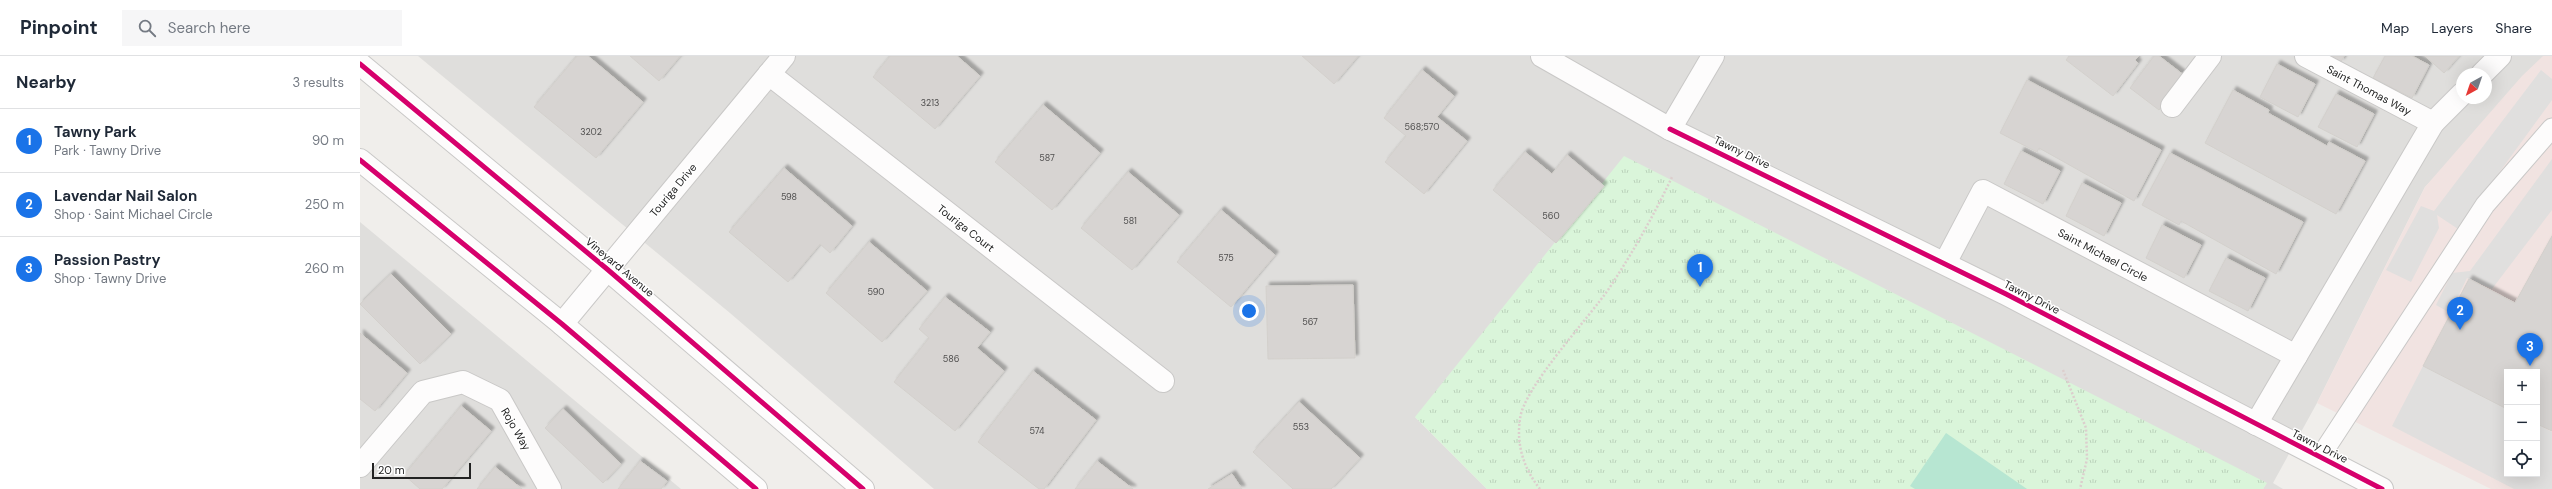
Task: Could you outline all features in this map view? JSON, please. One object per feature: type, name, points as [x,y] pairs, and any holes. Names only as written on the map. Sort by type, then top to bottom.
[{"type":"street","name":"Touriga Drive","points":[[562,324],[784,56]]},
{"type":"street","name":"Tawny Drive","points":[[1542,56],[1670,129],[1945,263],[2382,489]]},
{"type":"street","points":[[1670,129],[1713,56]]},
{"type":"street","points":[[2172,106],[2210,56]]},
{"type":"street","name":"Saint Thomas Way","points":[[2306,56],[2432,123]]},
{"type":"street","points":[[2488,68],[2500,56]]},
{"type":"street","name":"Vineyard Avenue","points":[[360,64],[607,269],[864,489]]},
{"type":"street","name":"Touriga Court","points":[[769,74],[1163,381]]},
{"type":"street","points":[[2256,424],[2432,123],[2456,100]]},
{"type":"street","points":[[360,160],[562,324],[756,489]]},
{"type":"street","name":"Saint Michael Circle","points":[[1945,263],[1983,191],[2296,356]]},
{"type":"street","name":"Rojo Way","points":[[360,466],[422,392],[463,382],[500,400],[550,489]]},
{"type":"lane","points":[[2320,457],[2484,205],[2552,128]]},
{"type":"path","points":[[1540,489],[1520,452],[1520,417],[1535,384],[1616,277],[1656,210],[1672,177]]},
{"type":"path","points":[[2063,370],[2086,428],[2087,459],[2080,489]]},
{"type":"shaded area","points":[[418,56],[2552,56],[2425,187],[2317,403],[2273,483],[2283,489],[2263,489],[2266,484],[1415,417],[1487,489],[934,489],[730,313]]},
{"type":"shaded area","points":[[2543,56],[2552,56],[2552,489],[2491,489],[2317,403],[2425,187],[2522,76]]},
{"type":"shaded area","points":[[2541,70],[2552,79],[2552,100],[2458,229],[2437,215],[2439,228],[2411,282],[2386,270],[2421,206],[2434,211]]},
{"type":"shaded area","points":[[2552,159],[2552,210],[2492,289],[2467,278],[2450,313],[2436,305],[2452,273],[2470,271]]},
{"type":"shaded area","points":[[360,222],[681,489],[360,489]]},
{"type":"shaded area","points":[[2423,366],[2504,407],[2504,477],[2540,477],[2540,426],[2552,432],[2552,489],[2514,489],[2392,426]]},
{"type":"green space","points":[[1624,156],[2267,483],[2263,489],[1487,489],[1415,417]]},
{"type":"green space","points":[[1946,433],[2027,489],[1915,489],[1910,486]]},
{"type":"building","points":[[577,56],[588,56],[643,102],[596,158],[534,107]]},
{"type":"building","points":[[630,56],[680,56],[659,81]]},
{"type":"building","points":[[890,56],[957,56],[980,76],[935,129],[873,77]]},
{"type":"building","points":[[1302,56],[1358,56],[1334,84]]},
{"type":"building","points":[[2069,56],[2139,56],[2135,60],[2138,63],[2113,96],[2066,60]]},
{"type":"building","points":[[2154,56],[2159,56],[2185,76],[2159,110],[2130,88]]},
{"type":"building","points":[[2330,56],[2344,56],[2341,62]]},
{"type":"building","points":[[2385,56],[2412,56],[2429,65],[2412,98],[2373,78]]},
{"type":"building","points":[[2425,56],[2459,56],[2444,73]]},
{"type":"building","points":[[2277,64],[2315,84],[2298,117],[2260,97]]},
{"type":"building","points":[[1422,70],[1454,96],[1437,117],[1467,141],[1424,194],[1385,162],[1406,136],[1384,118]]},
{"type":"building","points":[[2027,80],[2161,150],[2134,201],[2039,148],[2037,152],[2000,133]]},
{"type":"building","points":[[2233,90],[2269,110],[2268,113],[2327,146],[2329,142],[2365,161],[2336,214],[2205,143]]},
{"type":"building","points":[[2336,94],[2374,114],[2357,147],[2318,127]]},
{"type":"building","points":[[1043,105],[1100,153],[1052,210],[995,162]]},
{"type":"building","points":[[2021,151],[2060,171],[2043,204],[2004,184]]},
{"type":"building","points":[[1525,152],[1552,174],[1567,155],[1604,186],[1556,243],[1493,190]]},
{"type":"building","points":[[2170,153],[2303,222],[2276,274],[2181,221],[2179,225],[2142,205]]},
{"type":"building","points":[[784,168],[852,226],[830,253],[820,244],[788,282],[729,232]]},
{"type":"building","points":[[1128,172],[1179,215],[1132,270],[1081,228]]},
{"type":"building","points":[[2082,183],[2121,203],[2104,236],[2066,216]]},
{"type":"building","points":[[1221,210],[1275,255],[1231,307],[1177,262]]},
{"type":"building","points":[[2162,225],[2201,245],[2184,278],[2146,258]]},
{"type":"building","points":[[2552,236],[2552,431],[2540,425],[2540,369],[2504,369],[2504,407],[2423,366],[2469,279],[2515,303]]},
{"type":"building","points":[[869,242],[927,291],[882,342],[826,293]]},
{"type":"building","points":[[2226,258],[2265,278],[2248,311],[2209,291]]},
{"type":"building","points":[[391,274],[451,334],[420,364],[360,304]]},
{"type":"building","points":[[1353,285],[1355,358],[1268,359],[1266,286]]},
{"type":"building","points":[[945,297],[990,332],[977,348],[1004,371],[955,431],[894,382],[929,338],[919,329]]},
{"type":"building","points":[[360,333],[407,373],[375,411],[360,399]]},
{"type":"building","points":[[1033,371],[1096,420],[1044,489],[1039,489],[978,442]]},
{"type":"building","points":[[1299,402],[1360,458],[1331,489],[1293,489],[1253,452]]},
{"type":"building","points":[[461,406],[491,431],[442,489],[420,489],[404,475]]},
{"type":"building","points":[[563,409],[621,464],[603,483],[545,428]]},
{"type":"building","points":[[640,461],[667,481],[661,489],[618,489]]},
{"type":"building","points":[[1097,461],[1133,489],[1075,489]]},
{"type":"building","points":[[495,467],[522,489],[477,489]]},
{"type":"building","points":[[1232,474],[1242,489],[1208,489]]},
{"type":"cycle path","points":[[360,64],[607,269],[863,489]]},
{"type":"cycle path","points":[[1670,129],[2006,294],[2382,489]]},
{"type":"cycle path","points":[[360,160],[562,324],[756,489]]},
{"type":"place","name":"Tawny Park","points":[[1700,287]]},
{"type":"place","name":"Lavendar Nail Salon","points":[[2460,330]]},
{"type":"place","name":"Passion Pastry","points":[[2530,366]]}]
